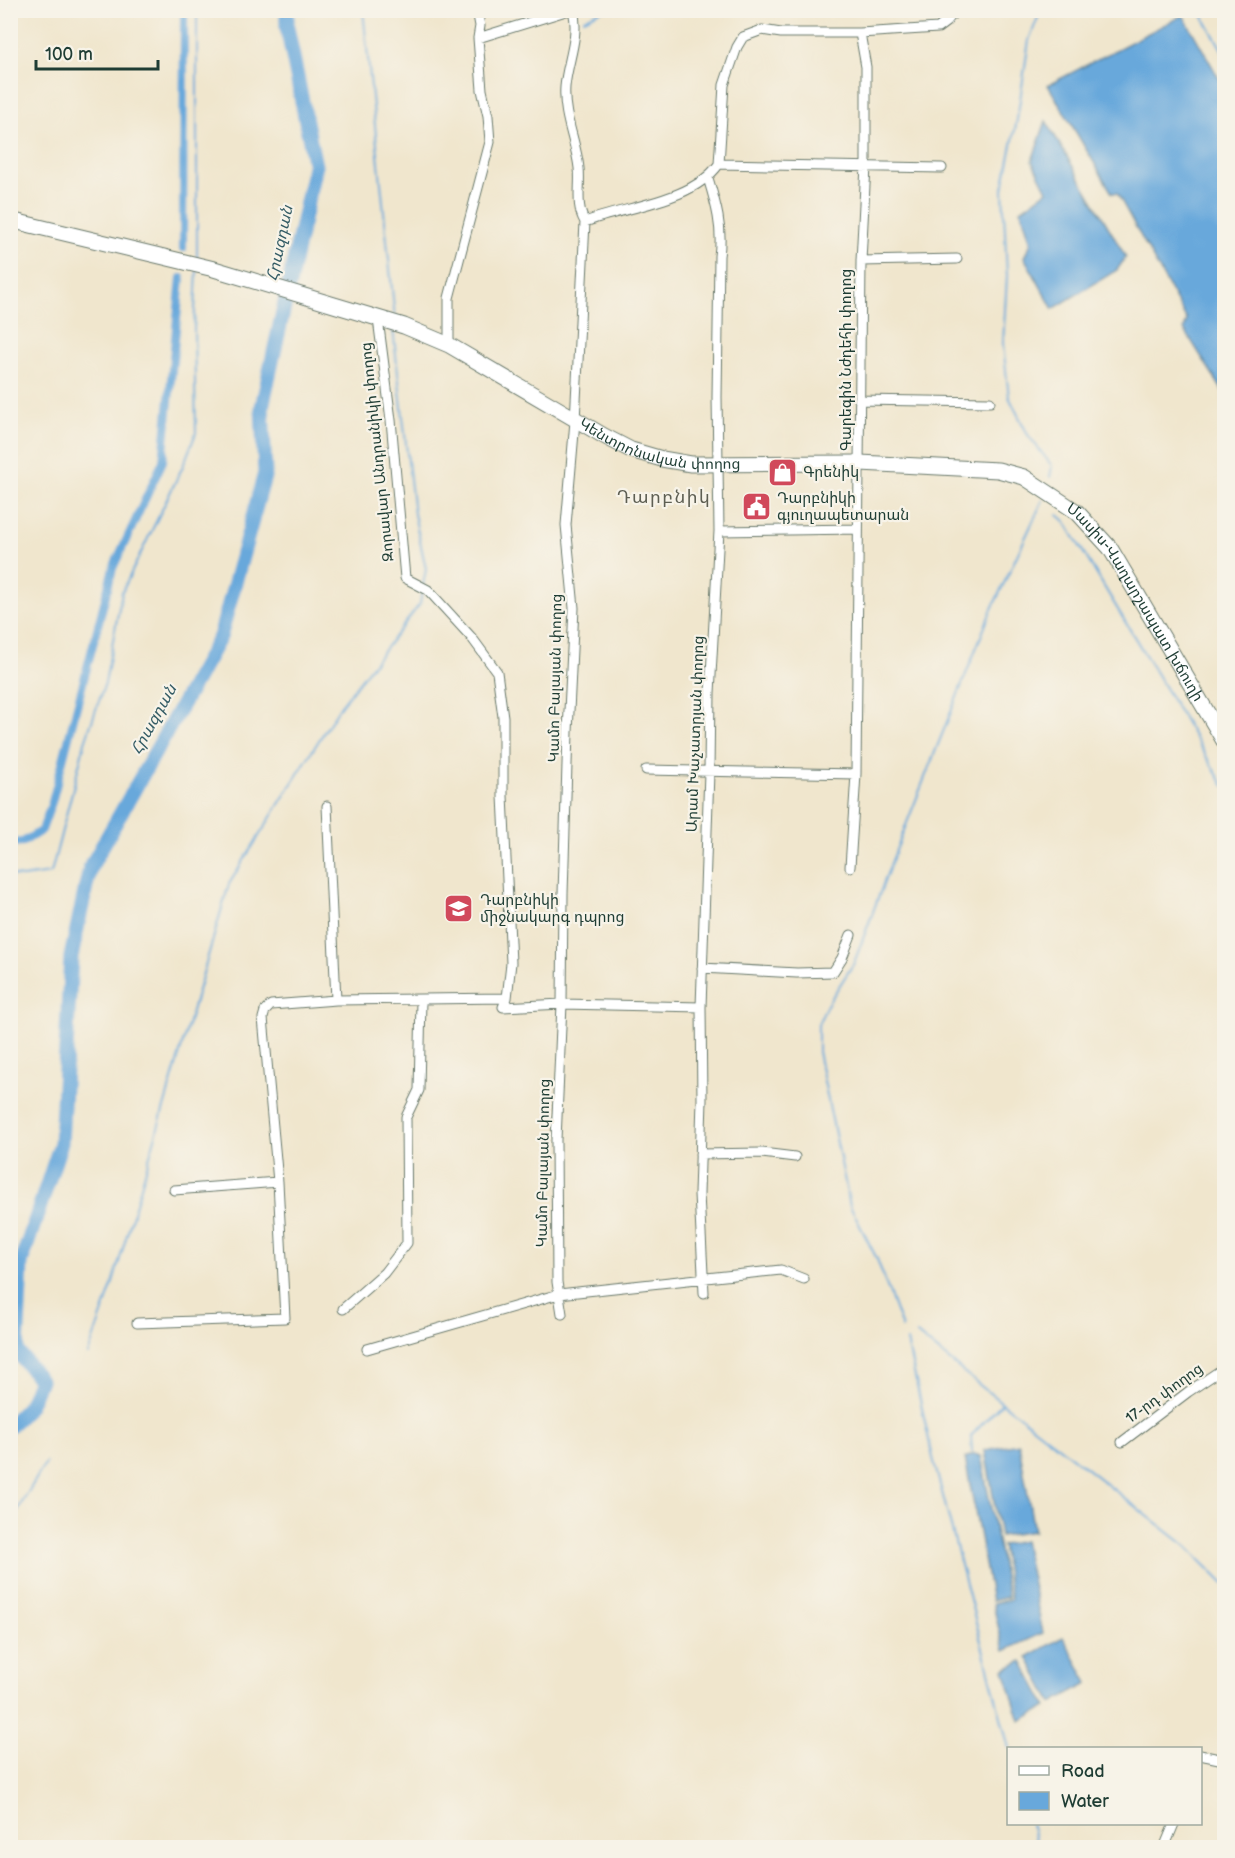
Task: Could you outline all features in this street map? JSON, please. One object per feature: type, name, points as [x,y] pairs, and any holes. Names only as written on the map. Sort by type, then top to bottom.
[{"type":"main road","points":[[10,220],[207,267],[383,320]]},
{"type":"main road","name":"Կենտրոնական փողոց","points":[[383,320],[449,345],[575,421],[645,455],[679,463],[860,464],[998,470],[1024,477],[1059,499]]},
{"type":"main road","name":"Մասիս-Վաղարշապատ խճուղի","points":[[1059,499],[1077,512],[1110,548],[1224,741]]},
{"type":"street","points":[[449,345],[449,298],[490,142],[488,116],[482,90],[478,38],[480,26],[477,10]]},
{"type":"street","points":[[478,38],[569,10]]},
{"type":"street","name":"Կամո Բալայան փողոց","points":[[562,1314],[557,1270],[556,1140],[574,608],[566,525],[575,421],[585,222],[580,213],[579,169],[565,109],[565,87],[577,22],[573,10]]},
{"type":"street","points":[[585,222],[688,190],[708,178],[719,164],[724,85],[743,38],[762,30],[781,33],[860,33],[938,28],[956,10]]},
{"type":"street","name":"Գարեգին Նժդեհի փողոց","points":[[850,867],[856,774],[861,261],[866,166],[866,67],[860,33]]},
{"type":"street","points":[[719,164],[942,168]]},
{"type":"street","name":"Արամ Խաչատրյան փողոց","points":[[704,1293],[699,1194],[701,1007],[710,772],[710,693],[719,531],[717,397],[719,256],[722,238],[708,178]]},
{"type":"street","points":[[861,261],[957,259]]},
{"type":"street","name":"Զորավար Անդրանիկի փողոց","points":[[383,320],[405,578],[428,590],[472,638],[497,672],[503,717],[503,796],[511,963],[507,998]]},
{"type":"street","points":[[859,400],[990,402]]},
{"type":"street","points":[[719,531],[858,529]]},
{"type":"street","points":[[646,770],[856,774]]},
{"type":"street","points":[[327,806],[336,1000]]},
{"type":"street","points":[[702,968],[797,973],[833,972],[842,958],[851,935]]},
{"type":"street","points":[[137,1323],[285,1318],[278,1182],[263,1018],[265,1011],[271,1005],[336,1000],[507,998],[503,1007],[562,1004],[701,1007]]},
{"type":"street","points":[[343,1309],[384,1273],[407,1243],[406,1118],[419,1090],[421,1000]]},
{"type":"street","points":[[700,1154],[762,1153],[795,1157]]},
{"type":"street","points":[[174,1190],[278,1182]]},
{"type":"street","points":[[367,1349],[559,1294],[781,1270],[804,1280]]},
{"type":"street","name":"17-րդ փողոց","points":[[1122,1442],[1224,1368]]},
{"type":"street","points":[[1202,1755],[1224,1760]]},
{"type":"street","points":[[1164,1848],[1174,1825]]},
{"type":"water","points":[[1183,15],[1224,87],[1224,393],[1184,329],[1187,320],[1117,193],[1112,193],[1048,85]]},
{"type":"water","points":[[1046,121],[1126,257],[1117,270],[1053,309],[1024,257],[1031,243],[1021,210],[1047,191],[1032,161]]},
{"type":"water","points":[[1019,1444],[1034,1531],[1000,1536],[985,1450]]},
{"type":"water","points":[[974,1454],[981,1456],[1008,1597],[992,1601],[965,1458]]},
{"type":"water","points":[[1024,1541],[1043,1633],[1004,1651],[993,1604],[1011,1599],[1002,1545]]},
{"type":"water","points":[[1063,1637],[1088,1683],[1052,1703],[1027,1657]]},
{"type":"water","points":[[1022,1661],[1047,1707],[1020,1721],[1004,1670]]},
{"type":"waterway","points":[[183,248],[184,10]]},
{"type":"waterway","points":[[197,10],[197,259]]},
{"type":"waterway","name":"Հրազդան","points":[[10,1426],[29,1406],[40,1380],[17,1351],[21,1263],[61,1143],[71,957],[90,868],[220,637],[265,473],[262,407],[315,166],[287,27],[287,10]]},
{"type":"waterway","points":[[363,10],[395,318]]},
{"type":"waterway","points":[[584,19],[603,10]]},
{"type":"waterway","points":[[1041,10],[1029,40],[1017,120],[1003,189],[1007,276],[1003,344],[1009,397],[1028,435],[1052,466],[1050,477]]},
{"type":"waterway","points":[[1199,10],[1224,53]]},
{"type":"waterway","points":[[10,875],[22,877],[51,873],[85,742],[105,683],[122,592],[183,466],[196,433],[194,329],[197,271]]},
{"type":"waterway","points":[[10,843],[23,842],[42,830],[52,802],[113,568],[163,461],[181,278]]},
{"type":"waterway","points":[[393,329],[414,514],[426,569],[423,585]]},
{"type":"waterway","points":[[902,1328],[877,1259],[850,1206],[818,1052],[818,1024],[827,1005],[854,963],[991,611],[1043,500]]},
{"type":"waterway","points":[[1058,515],[1064,520],[1224,786]]},
{"type":"waterway","points":[[88,1354],[112,1286],[229,884],[341,705],[420,604],[422,591]]},
{"type":"waterway","points":[[917,1334],[1186,1546],[1224,1584]]},
{"type":"waterway","points":[[907,1341],[933,1458],[1009,1747]]},
{"type":"waterway","points":[[972,1452],[971,1436],[1002,1403]]},
{"type":"waterway","points":[[10,1523],[46,1462]]},
{"type":"waterway","points":[[1031,1825],[1038,1848]]},
{"type":"place","name":"Գրենիկ","points":[[782,472]]},
{"type":"place","name":"Դարբնիկի գյուղապետարան","points":[[756,507]]},
{"type":"place","name":"Դարբնիկի միջնակարգ դպրոց","points":[[459,909]]},
{"type":"district","name":"Դարբնիկ","points":[[664,497]]}]
